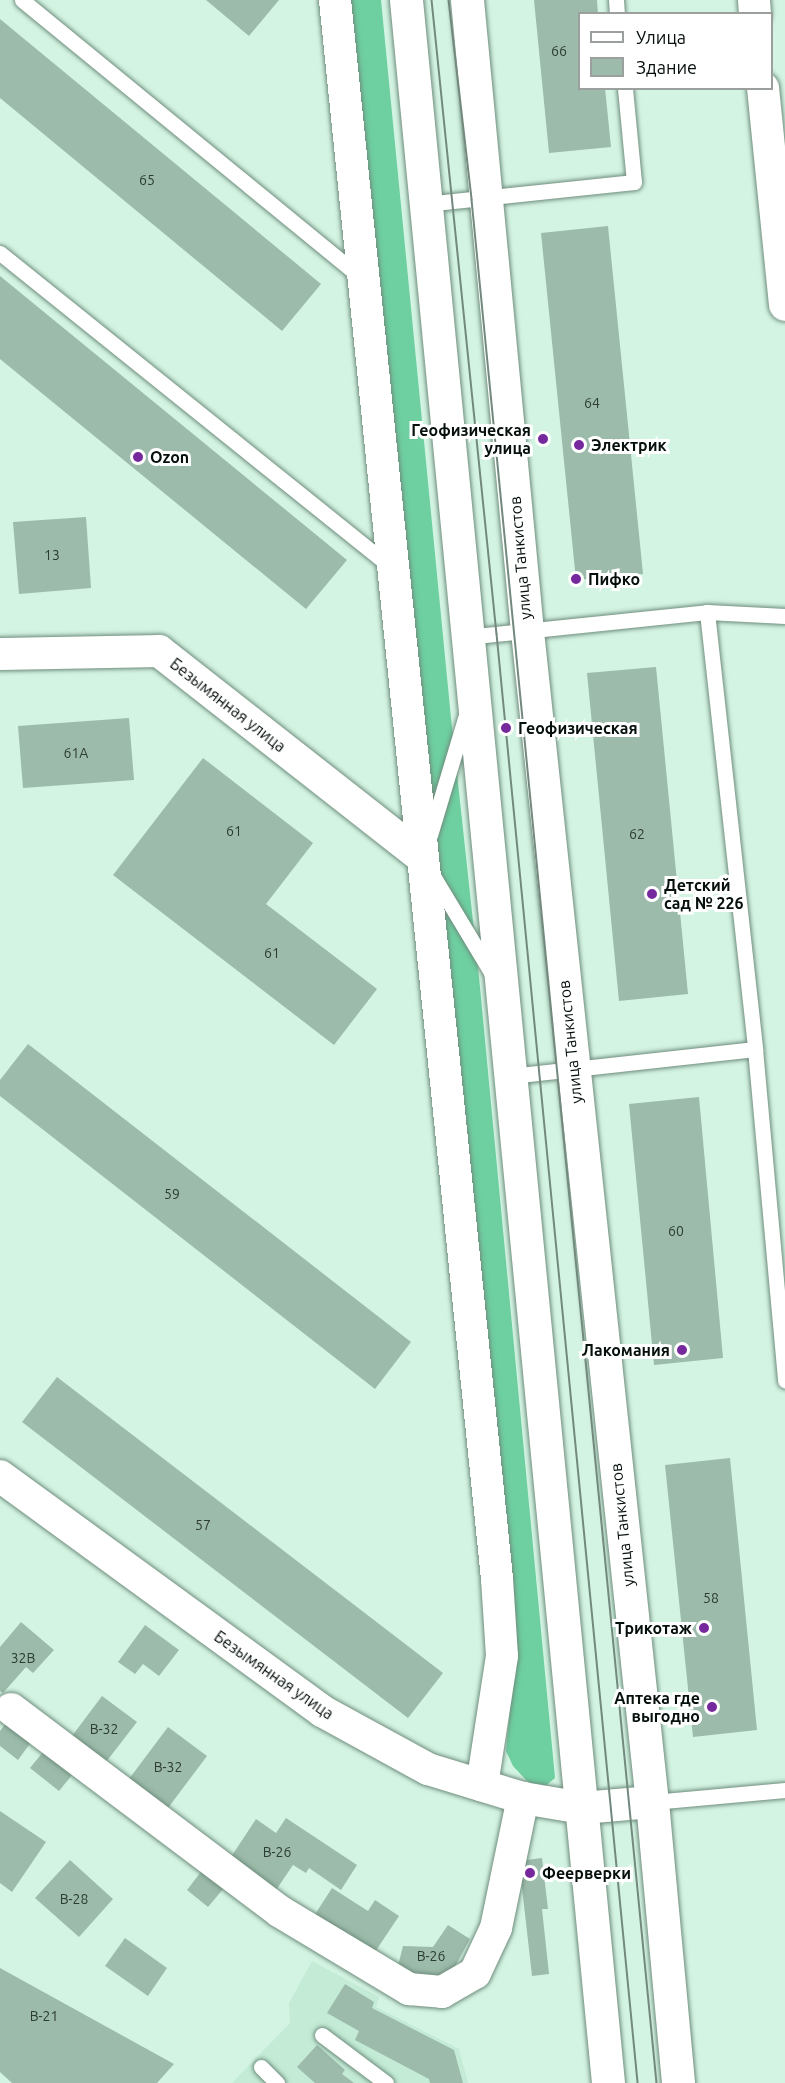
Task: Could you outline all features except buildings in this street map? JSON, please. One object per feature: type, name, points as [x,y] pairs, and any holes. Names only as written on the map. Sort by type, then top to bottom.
[{"type":"main road","points":[[406,0],[608,2083]]},
{"type":"main road","name":"улица Танкистов","points":[[467,0],[527,631],[652,1802],[678,2083]]},
{"type":"street","points":[[335,0],[497,1579],[502,1656],[482,1785]]},
{"type":"street","points":[[763,90],[785,305]]},
{"type":"street","name":"Безымянная улица","points":[[0,654],[159,651],[423,858]]},
{"type":"street","name":"Безымянная улица","points":[[0,1476],[322,1711],[428,1768],[523,1798],[582,1808],[652,1802]]},
{"type":"street","points":[[11,1709],[279,1911],[409,1989],[442,1992],[475,1973],[496,1928],[523,1798]]},
{"type":"lane","points":[[22,0],[364,279]]},
{"type":"lane","points":[[425,204],[634,182],[624,90]]},
{"type":"lane","points":[[0,253],[394,569]]},
{"type":"lane","points":[[707,612],[755,1049],[785,1381]]},
{"type":"lane","points":[[466,637],[707,612],[785,616]]},
{"type":"lane","points":[[472,695],[423,858],[503,992]]},
{"type":"lane","points":[[511,1076],[755,1049]]},
{"type":"lane","points":[[652,1802],[785,1790]]},
{"type":"lane","points":[[322,2035],[386,2083]]},
{"type":"lane","points":[[261,2067],[277,2083]]},
{"type":"shaded area","points":[[312,1961],[379,1997],[376,2007],[459,2049],[468,2083],[232,2083],[290,2023],[289,2003]]},
{"type":"green space","points":[[349,0],[381,0],[451,718],[479,977],[555,1778],[543,1788],[527,1781],[513,1766],[506,1751],[515,1656]]},
{"type":"tram line","points":[[432,0],[497,634],[638,2083]]},
{"type":"tram line","points":[[449,0],[472,200],[657,2083]]},
{"type":"place","name":"Геофизическая улица","points":[[543,439]]},
{"type":"place","name":"Электрик","points":[[579,445]]},
{"type":"place","name":"Ozon","points":[[138,457]]},
{"type":"place","name":"Пифко","points":[[576,579]]},
{"type":"place","name":"Геофизическая","points":[[506,728]]},
{"type":"place","name":"Детский сад № 226","points":[[652,894]]},
{"type":"place","name":"Лакомания","points":[[682,1350]]},
{"type":"place","name":"Трикотаж","points":[[704,1628]]},
{"type":"place","name":"Аптека где выгодно","points":[[712,1707]]},
{"type":"place","name":"Феерверки","points":[[530,1873]]}]
